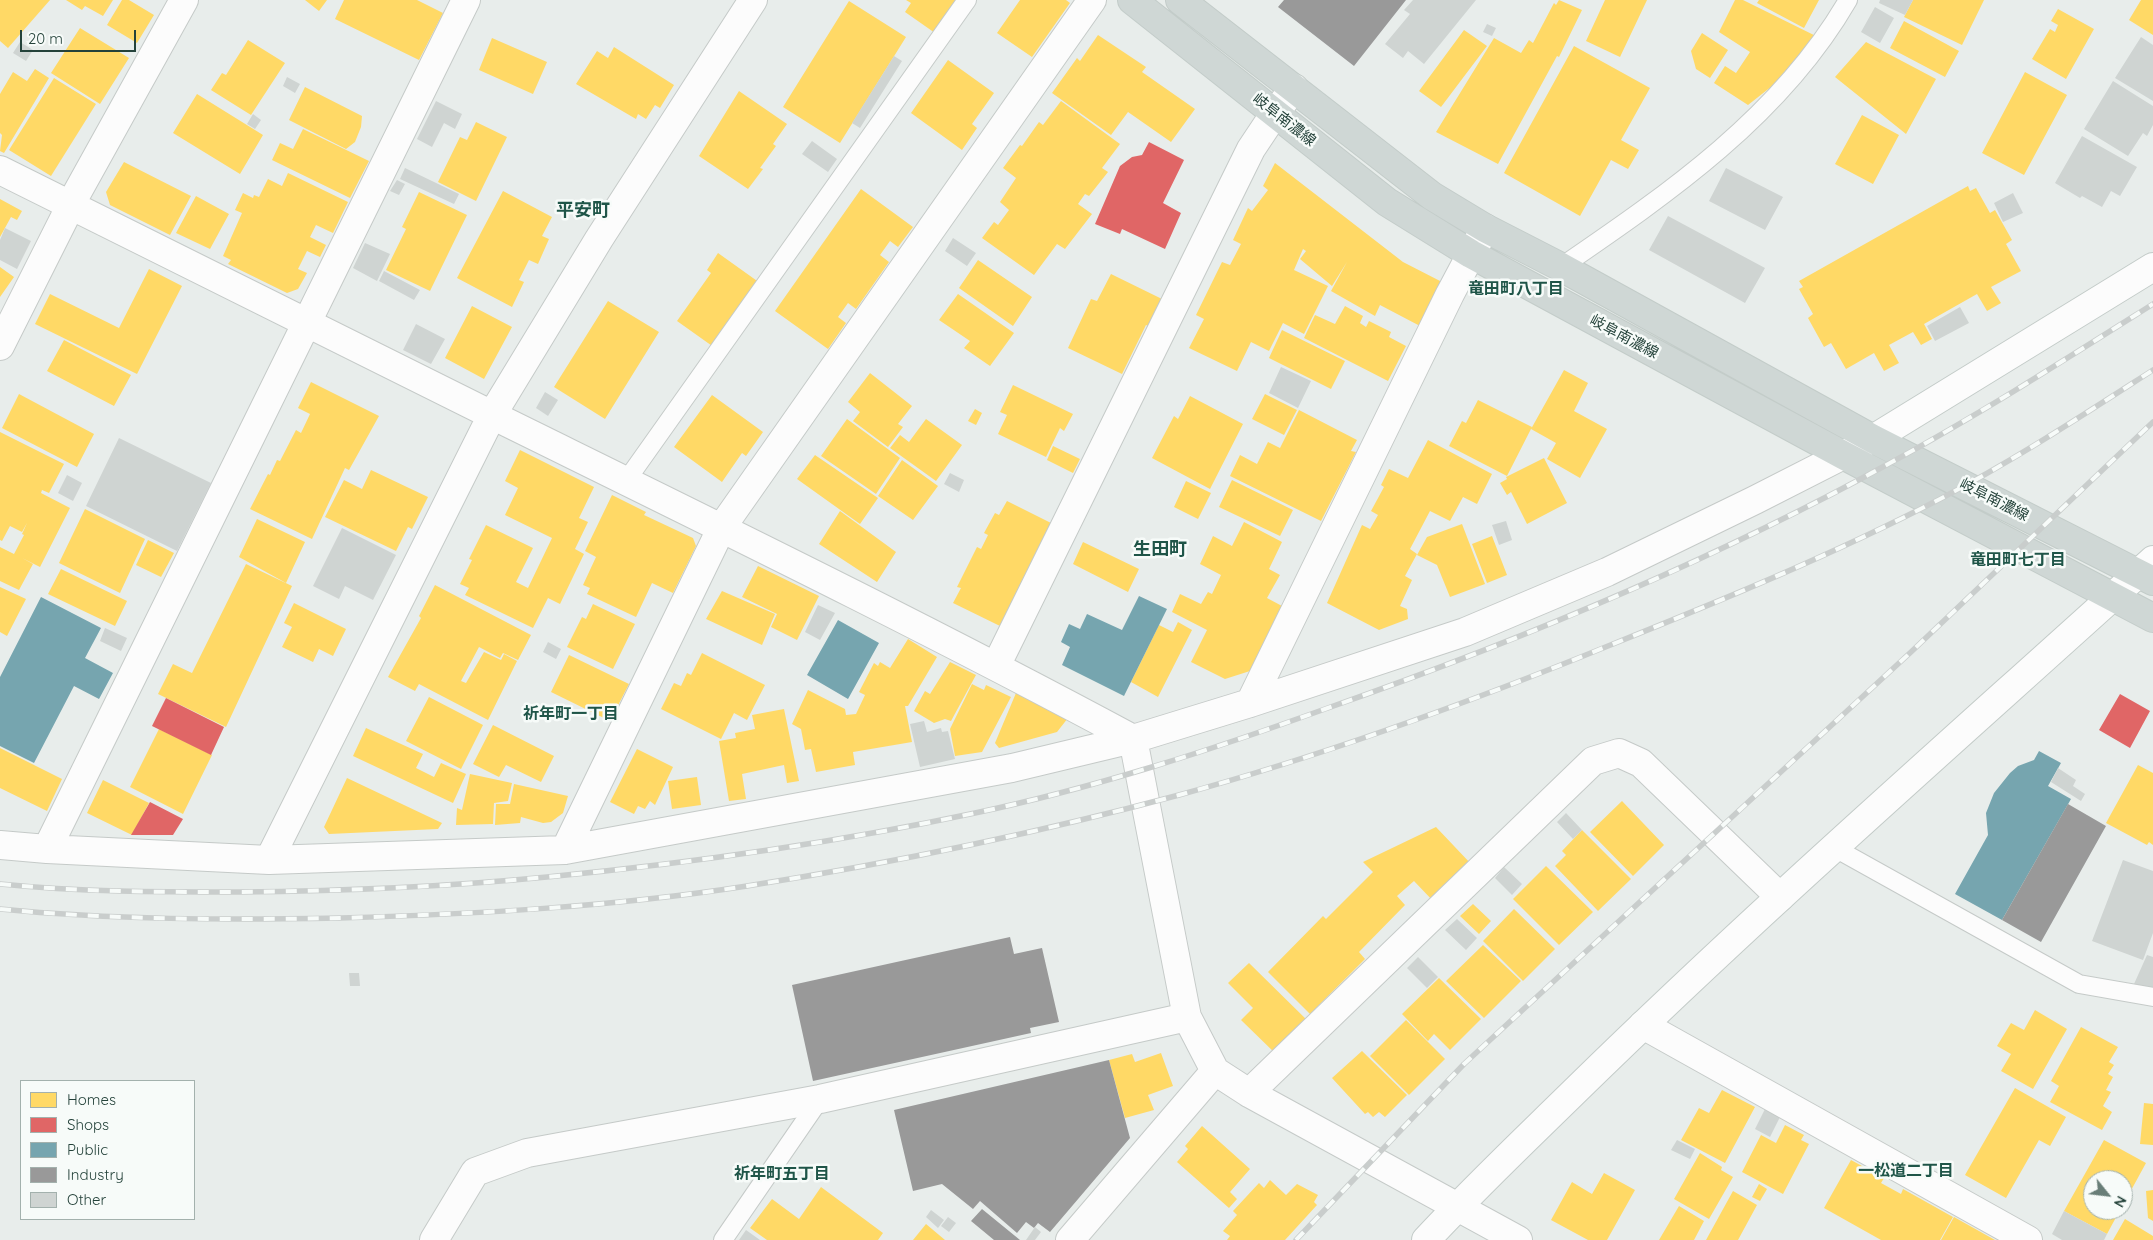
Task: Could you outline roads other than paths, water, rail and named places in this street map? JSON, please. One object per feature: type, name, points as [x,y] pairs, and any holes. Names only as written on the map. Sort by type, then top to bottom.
[{"type":"main road","name":"岐阜南濃線","points":[[1132,0],[1387,202],[1472,254],[1843,455],[2153,618]]},
{"type":"main road","name":"岐阜南濃線","points":[[1180,0],[1432,196],[1485,228],[1873,439],[2148,572]]},
{"type":"street","points":[[0,346],[71,205],[184,0]]},
{"type":"street","points":[[47,849],[466,0]]},
{"type":"street","points":[[269,860],[492,415],[599,239],[753,0]]},
{"type":"street","points":[[565,850],[722,527],[1092,0]]},
{"type":"street","points":[[996,666],[1247,158],[1275,113],[1294,88]]},
{"type":"street","points":[[0,170],[492,415],[722,527],[996,666],[1132,739]]},
{"type":"street","points":[[1250,703],[1485,228]]},
{"type":"street","points":[[0,844],[47,849],[269,860],[565,850],[1002,769],[1132,739],[1250,703],[1465,632],[1607,572],[1873,439],[2153,267]]},
{"type":"street","points":[[1426,1240],[1457,1206],[1643,1025],[1833,847],[2114,597],[2148,572]]},
{"type":"street","points":[[1132,739],[1187,1017],[1215,1071],[1249,1093],[1518,1240]]},
{"type":"street","points":[[1249,1093],[1593,761],[1619,753],[1641,763],[1780,897]]},
{"type":"street","points":[[434,1240],[475,1172],[527,1153],[820,1099],[1187,1017]]},
{"type":"street","points":[[1643,1025],[2028,1240]]},
{"type":"street","points":[[1070,1240],[1215,1071]]},
{"type":"lane","points":[[626,481],[967,0]]},
{"type":"lane","points":[[1561,268],[1623,225],[1718,153],[1799,73],[1828,36],[1848,0]]},
{"type":"lane","points":[[1833,847],[2079,984],[2153,997]]},
{"type":"lane","points":[[723,1240],[820,1099]]},
{"type":"railway","points":[[0,884],[149,892],[239,892],[393,888],[508,880],[655,865],[816,843],[922,824],[1064,792],[1152,767],[1282,724],[1470,656],[1613,598],[1753,534],[1890,463],[2023,386],[2153,304]]},
{"type":"railway","points":[[0,909],[127,917],[255,919],[442,914],[595,904],[747,886],[856,867],[964,846],[1126,809],[1288,763],[1396,727],[1555,667],[1734,594],[1817,558],[1940,499],[2074,421],[2153,370]]},
{"type":"railway","points":[[1296,1240],[1464,1064],[1911,652],[2153,422]]},
{"type":"district","name":"平安町","points":[[583,211]]},
{"type":"district","name":"竜田町八丁目","points":[[1516,289]]},
{"type":"district","name":"生田町","points":[[1160,550]]},
{"type":"district","name":"竜田町七丁目","points":[[2018,560]]},
{"type":"district","name":"祈年町一丁目","points":[[571,714]]},
{"type":"district","name":"一松道二丁目","points":[[1906,1171]]},
{"type":"district","name":"祈年町五丁目","points":[[782,1174]]}]
